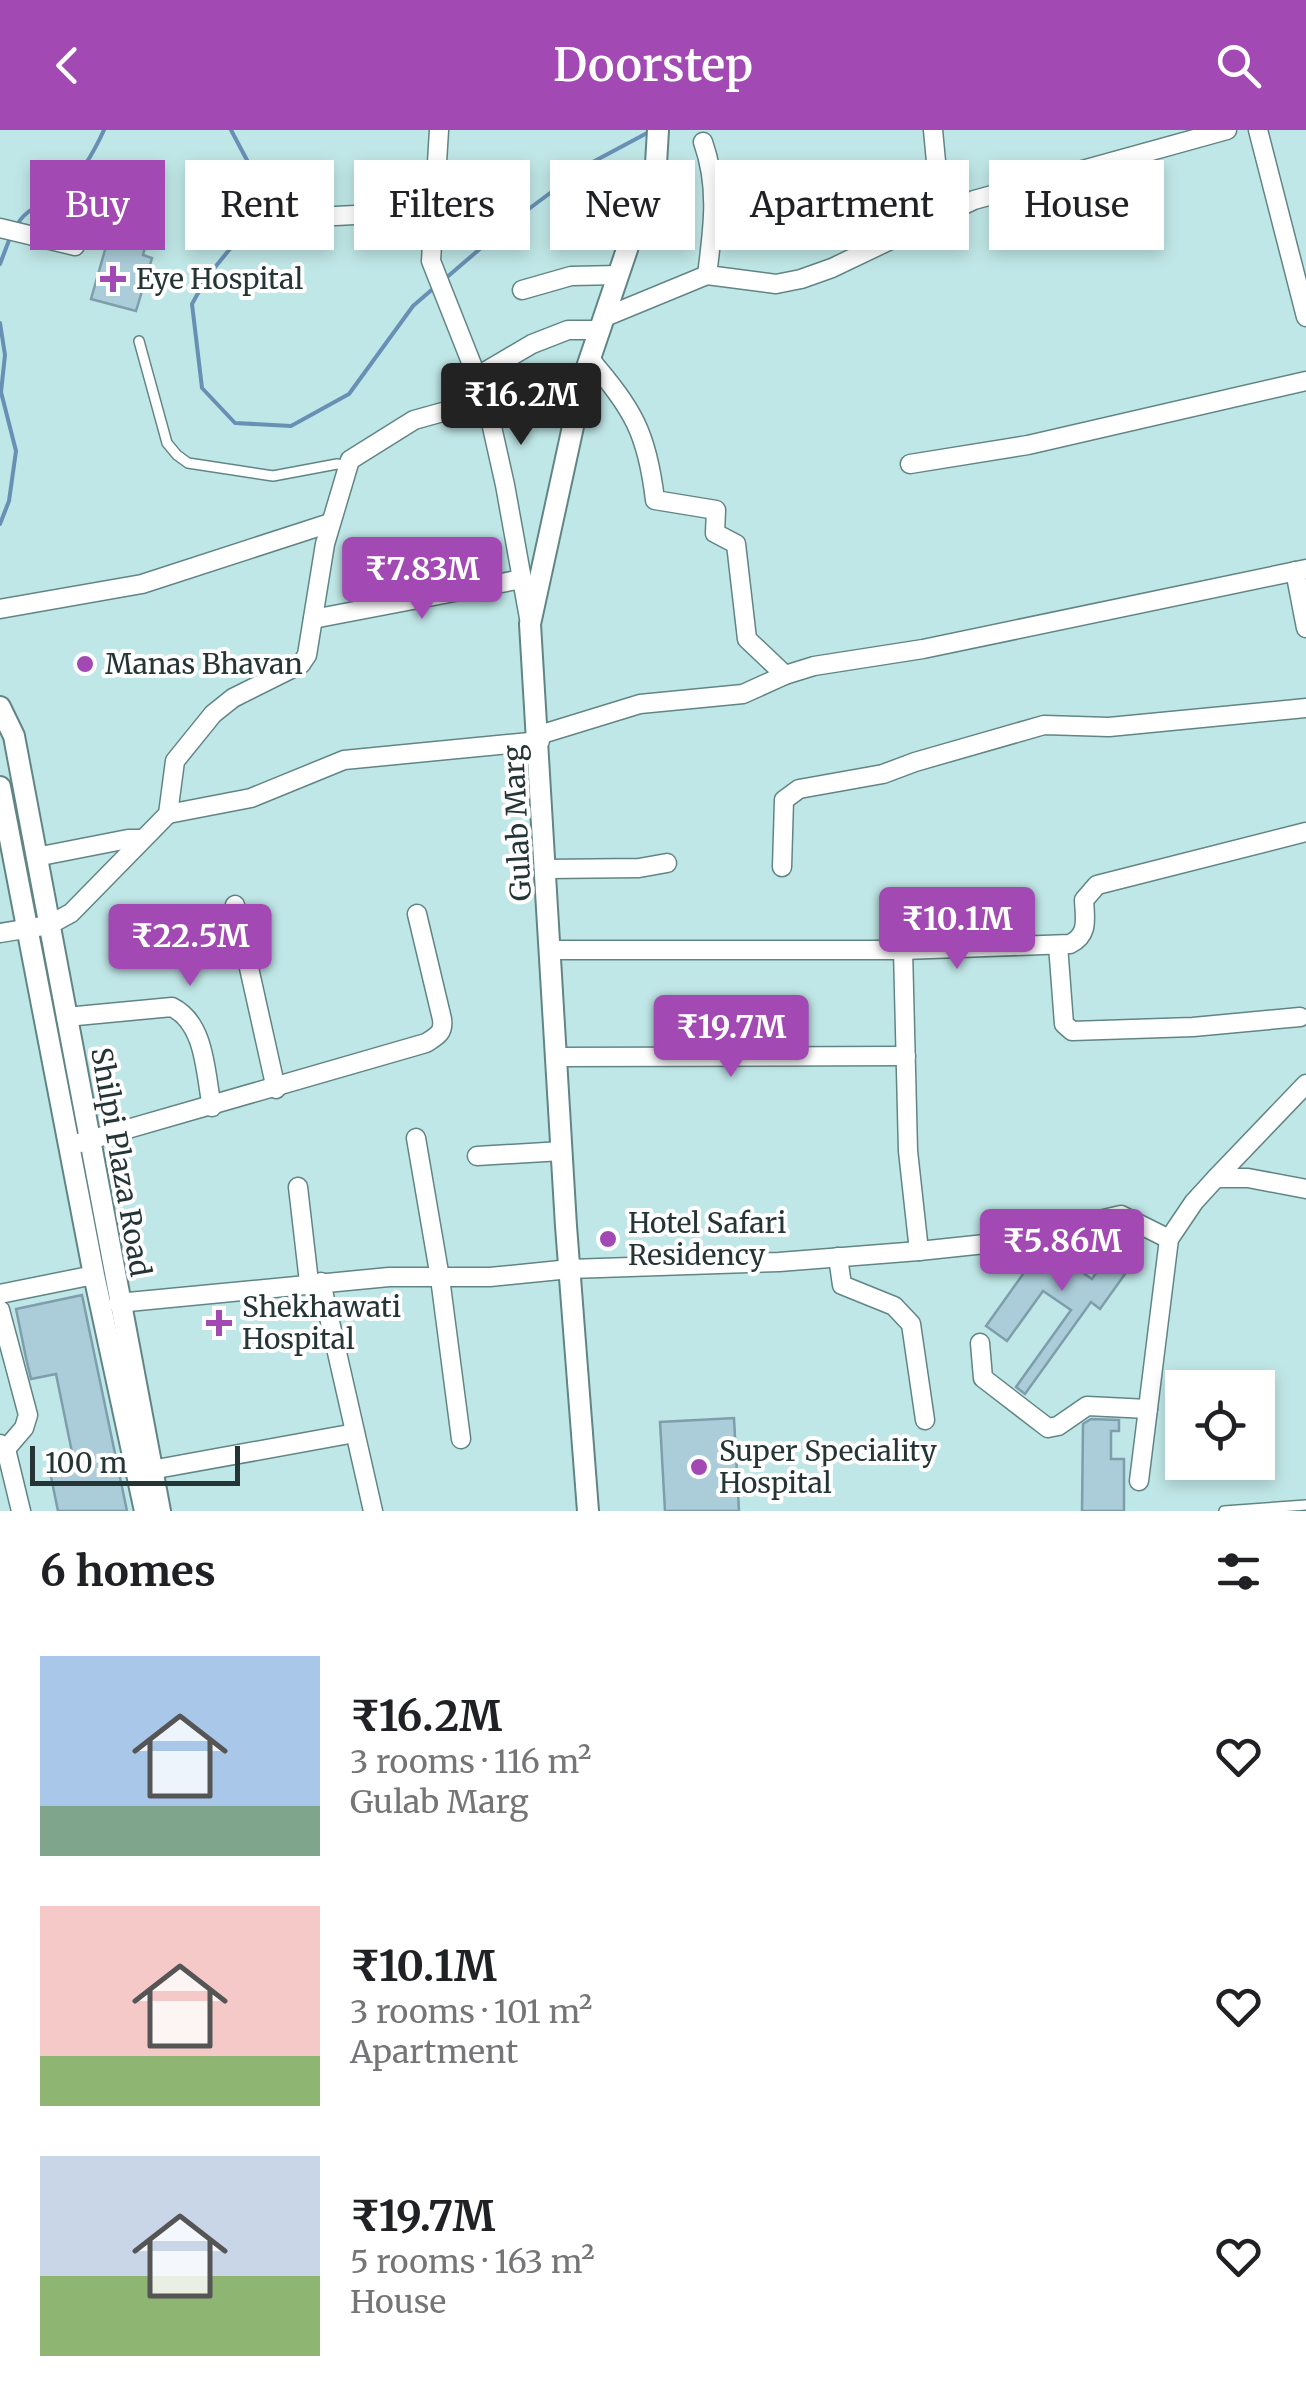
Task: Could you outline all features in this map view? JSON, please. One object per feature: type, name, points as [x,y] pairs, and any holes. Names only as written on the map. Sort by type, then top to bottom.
[{"type":"street","points":[[437,160],[439,130]]},
{"type":"street","points":[[933,130],[936,160]]},
{"type":"street","points":[[969,202],[1227,130]]},
{"type":"street","points":[[1258,130],[1305,307]]},
{"type":"street","name":"Gulab Marg","points":[[588,1511],[530,624],[590,359],[658,139]]},
{"type":"street","points":[[703,142],[712,167],[715,212],[707,274]]},
{"type":"street","points":[[0,228],[30,235]]},
{"type":"street","points":[[431,250],[430,261],[486,400],[506,485],[530,624]]},
{"type":"street","points":[[476,377],[532,344],[568,330],[602,324],[707,274],[776,284],[832,268],[868,250]]},
{"type":"street","points":[[522,290],[571,276],[619,274]]},
{"type":"street","points":[[590,359],[622,398],[642,432],[650,456],[654,500],[716,510],[715,533],[736,544],[747,639],[785,674]]},
{"type":"street","points":[[910,464],[1028,445],[1306,381]]},
{"type":"street","points":[[168,814],[175,761],[182,748],[213,714],[234,698],[301,664],[308,655],[330,523],[347,465],[414,420],[486,400]]},
{"type":"street","points":[[0,610],[142,584],[330,523]]},
{"type":"street","points":[[0,933],[49,924],[72,912],[168,814],[251,798],[344,760],[540,738],[640,704],[743,694],[785,674],[814,666],[923,650],[1300,570],[1306,628]]},
{"type":"street","points":[[313,619],[522,579]]},
{"type":"street","name":"Shilpi Plaza Road","points":[[0,707],[14,736],[160,1511]]},
{"type":"street","points":[[782,867],[784,800],[800,789],[883,774],[1044,725],[1109,727],[1306,708]]},
{"type":"street","name":"Shilpi Plaza Road","points":[[0,787],[94,1275],[145,1511]]},
{"type":"street","points":[[552,950],[903,950],[1070,944],[1080,940],[1085,928],[1084,900],[1097,886],[1306,832]]},
{"type":"street","points":[[36,857],[128,838],[141,840]]},
{"type":"street","points":[[547,868],[639,868],[667,863]]},
{"type":"street","points":[[234,905],[276,1089]]},
{"type":"street","points":[[68,1144],[90,1142],[276,1089],[426,1043],[439,1035],[442,1019],[417,914]]},
{"type":"street","points":[[1058,945],[1064,1024],[1072,1031],[1193,1027],[1300,1017]]},
{"type":"street","points":[[903,950],[908,1151],[919,1251]]},
{"type":"street","points":[[66,1016],[172,1006],[185,1013],[198,1038],[212,1107]]},
{"type":"street","points":[[557,1057],[906,1056]]},
{"type":"street","points":[[1139,1481],[1170,1239],[1194,1202],[1306,1084]]},
{"type":"street","points":[[416,1138],[440,1278],[461,1439]]},
{"type":"street","points":[[477,1156],[562,1151]]},
{"type":"street","points":[[1216,1178],[1248,1178],[1306,1189]]},
{"type":"street","points":[[298,1186],[315,1282],[373,1511]]},
{"type":"street","points":[[118,1302],[315,1282],[490,1277],[570,1269],[919,1251],[1004,1242],[1121,1215],[1170,1239]]},
{"type":"street","points":[[838,1258],[842,1285],[894,1306],[910,1324],[925,1420]]},
{"type":"street","points":[[0,1294],[94,1275]]},
{"type":"street","points":[[0,1310],[28,1415],[24,1428],[3,1447],[21,1511]]},
{"type":"street","points":[[980,1342],[983,1378],[1048,1428],[1058,1426],[1087,1406],[1148,1409]]},
{"type":"street","points":[[152,1470],[355,1434]]},
{"type":"lane","points":[[139,342],[168,443],[188,463],[273,476],[347,465]]},
{"type":"lane","points":[[1224,1511],[1306,1505]]},
{"type":"building","points":[[105,250],[144,250],[143,255],[152,258],[136,311],[91,299]]},
{"type":"building","points":[[1119,1228],[1130,1234],[1124,1242],[1140,1253],[1100,1309],[1091,1302],[1025,1394],[1016,1387],[1071,1310],[1043,1291],[1007,1341],[986,1326],[1043,1246],[1092,1279],[1112,1250],[1102,1243],[1111,1230]]},
{"type":"building","points":[[82,1295],[127,1511],[58,1511],[50,1472],[75,1467],[56,1374],[31,1379],[26,1358],[16,1309]]},
{"type":"building","name":"Super Speciality Hospital","points":[[734,1418],[739,1511],[665,1511],[660,1422]]},
{"type":"building","points":[[1091,1419],[1119,1420],[1119,1431],[1111,1431],[1111,1459],[1124,1459],[1124,1511],[1082,1511],[1083,1424]]},
{"type":"waterway","points":[[16,227],[25,214],[71,182],[88,161],[104,130]]},
{"type":"waterway","points":[[231,130],[248,162],[252,222],[207,277],[192,304],[202,388],[235,423],[291,426],[349,394],[413,306],[435,287]]},
{"type":"waterway","points":[[446,278],[510,223],[589,164],[649,132]]},
{"type":"waterway","points":[[0,264],[11,235]]},
{"type":"waterway","points":[[0,323],[5,355],[1,392],[16,451],[9,501],[0,524]]},
{"type":"place","name":"Eye Hospital","points":[[113,279]]},
{"type":"place","name":"Manas Bhavan","points":[[85,664]]},
{"type":"place","name":"Hotel Safari Residency","points":[[608,1239]]},
{"type":"place","name":"Shekhawati Hospital","points":[[219,1323]]},
{"type":"place","name":"Super Speciality Hospital","points":[[699,1467]]}]
